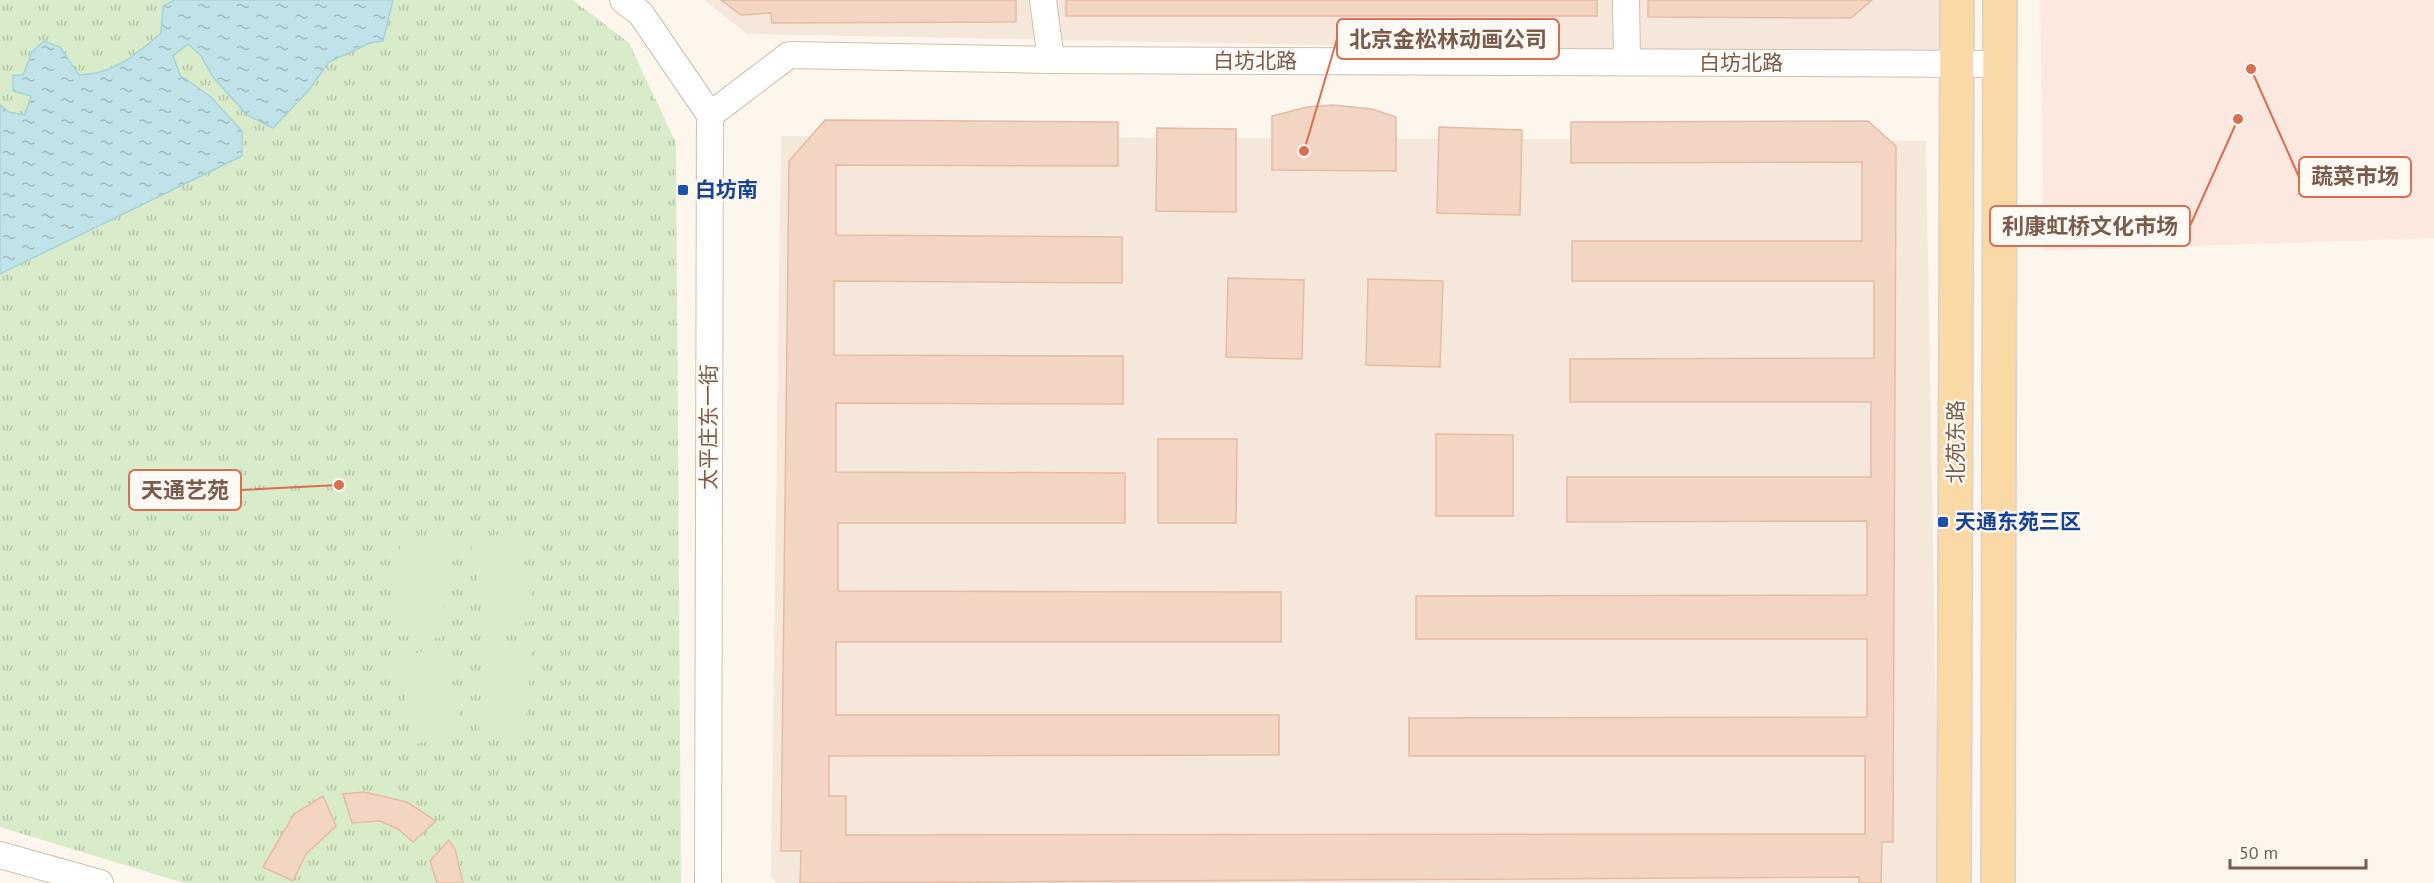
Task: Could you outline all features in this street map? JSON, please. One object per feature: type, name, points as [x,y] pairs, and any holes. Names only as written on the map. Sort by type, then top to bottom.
[{"type":"main road","name":"北苑东路","points":[[1954,883],[1957,0]]},
{"type":"main road","name":"北苑东路","points":[[1998,883],[2000,0]]},
{"type":"street","points":[[623,0],[641,14],[710,115]]},
{"type":"street","points":[[1043,0],[1052,60]]},
{"type":"street","points":[[1626,0],[1627,62]]},
{"type":"street","name":"白坊北路","points":[[710,115],[789,55],[1052,60],[2000,64]]},
{"type":"street","name":"太平庄东一街","points":[[708,883],[710,115]]},
{"type":"street","points":[[0,855],[100,883]]},
{"type":"shaded area","points":[[704,0],[1941,0],[1942,57],[747,34]]},
{"type":"shaded area","points":[[2040,0],[2434,0],[2434,238],[2044,251]]},
{"type":"shaded area","points":[[781,136],[1926,141],[1939,883],[776,883],[771,876]]},
{"type":"green space","points":[[0,0],[573,0],[629,43],[676,143],[681,883],[184,883],[0,827]]},
{"type":"green space","points":[[517,531],[536,620],[488,630],[470,541]]},
{"type":"green space","points":[[400,542],[448,545],[442,638],[394,635]]},
{"type":"green space","points":[[488,639],[533,643],[524,736],[479,732]]},
{"type":"green space","points":[[443,647],[463,733],[416,744],[396,658]]},
{"type":"water","points":[[175,0],[393,0],[383,41],[370,43],[329,62],[308,91],[273,128],[247,115],[213,77],[201,56],[188,44],[173,56],[180,75],[211,97],[242,131],[242,156],[0,274],[0,105],[9,112],[25,115],[31,96],[13,91],[13,75],[23,75],[32,52],[44,41],[60,47],[79,75],[113,67],[133,56],[161,33],[163,6]]},
{"type":"building","points":[[721,0],[1016,0],[1016,22],[772,23],[771,13],[741,15]]},
{"type":"building","points":[[1066,0],[1597,0],[1597,16],[1066,16]]},
{"type":"building","points":[[1648,0],[1872,0],[1851,18],[1648,17]]},
{"type":"building","points":[[1333,105],[1372,109],[1396,117],[1396,171],[1272,170],[1272,116],[1307,107]]},
{"type":"building","points":[[825,120],[1118,122],[1118,166],[836,165],[836,235],[1122,237],[1122,283],[834,281],[834,355],[1123,356],[1123,404],[836,403],[836,472],[1125,473],[1125,523],[838,523],[838,591],[1281,592],[1281,642],[836,642],[836,715],[1279,715],[1279,755],[829,756],[829,796],[846,796],[846,835],[1865,834],[1865,756],[1409,756],[1409,718],[1867,717],[1867,639],[1416,639],[1416,596],[1867,595],[1867,521],[1567,522],[1567,477],[1871,477],[1871,402],[1570,402],[1570,359],[1874,358],[1874,281],[1572,281],[1572,241],[1862,241],[1862,162],[1571,163],[1571,122],[1868,121],[1896,146],[1893,842],[1882,842],[1881,883],[1859,883],[1859,877],[800,883],[801,851],[781,851],[789,161]]},
{"type":"building","points":[[1439,127],[1522,130],[1520,215],[1437,213]]},
{"type":"building","points":[[1157,128],[1236,129],[1236,212],[1156,211]]},
{"type":"building","points":[[1228,278],[1304,280],[1302,359],[1226,357]]},
{"type":"building","points":[[1368,279],[1443,281],[1440,367],[1366,365]]},
{"type":"building","points":[[1436,434],[1513,435],[1513,516],[1436,516]]},
{"type":"building","points":[[1158,439],[1237,439],[1236,523],[1158,523]]},
{"type":"building","points":[[364,792],[407,802],[436,821],[413,842],[398,829],[380,821],[352,823],[343,794]]},
{"type":"building","points":[[323,796],[336,826],[306,854],[293,881],[263,867],[294,814]]},
{"type":"building","points":[[449,840],[455,849],[463,883],[437,883],[430,861]]},
{"type":"place","name":"蔬菜市场","points":[[2251,69]]},
{"type":"place","name":"利康虹桥文化市场","points":[[2238,119]]},
{"type":"place","name":"北京金松林动画公司","points":[[1304,151]]},
{"type":"place","name":"白坊南","points":[[683,190]]},
{"type":"place","name":"天通艺苑","points":[[339,485]]},
{"type":"place","name":"天通东苑三区","points":[[1943,522]]}]
